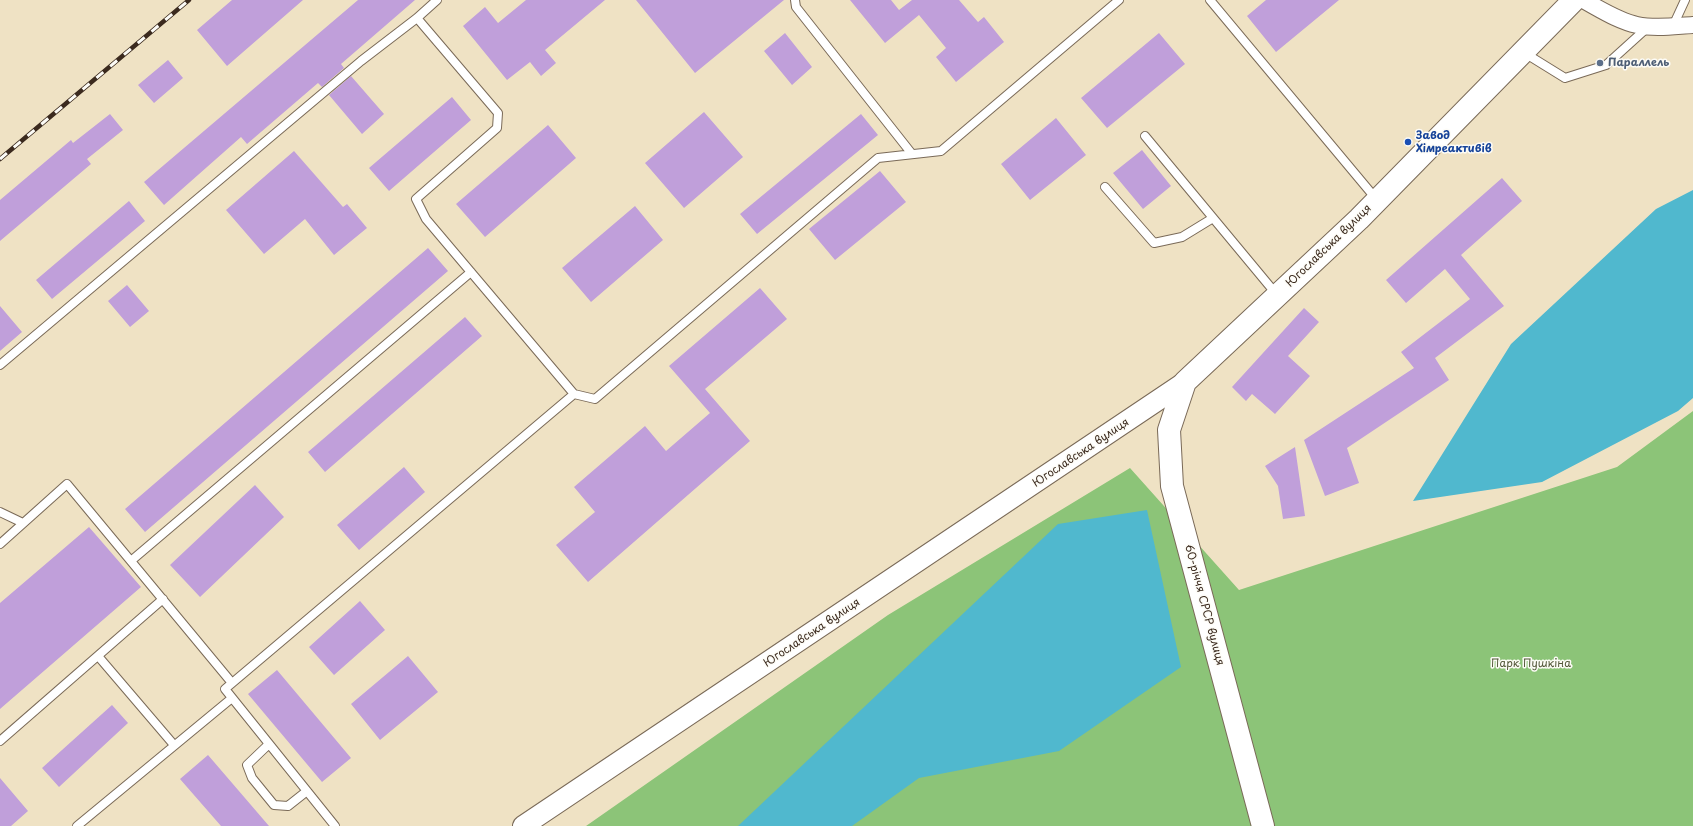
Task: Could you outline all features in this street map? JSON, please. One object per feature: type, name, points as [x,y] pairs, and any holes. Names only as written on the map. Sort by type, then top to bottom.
[{"type":"main road","name":"Югославська вулиця","points":[[1185,382],[1278,296],[1377,201],[1574,0]]},
{"type":"main road","name":"60-річчя СРСР вулиця","points":[[1185,382],[1169,430],[1172,486],[1263,826]]},
{"type":"street","points":[[1583,0],[1620,20],[1648,27],[1693,25]]},
{"type":"street","name":"Югославська вулиця","points":[[523,826],[1185,382]]},
{"type":"lane","points":[[0,365],[361,61],[417,18],[437,0]]},
{"type":"lane","points":[[795,0],[796,7],[912,154]]},
{"type":"lane","points":[[417,18],[498,113],[497,128],[416,199],[426,218],[574,394],[595,399],[878,158],[941,151],[1119,0]]},
{"type":"lane","points":[[1210,0],[1377,201]]},
{"type":"lane","points":[[1673,26],[1685,0]]},
{"type":"lane","points":[[1523,52],[1565,78],[1606,64],[1648,27]]},
{"type":"lane","points":[[1144,136],[1278,296]]},
{"type":"lane","points":[[1105,187],[1154,243],[1182,237],[1213,218]]},
{"type":"lane","points":[[132,560],[471,272]]},
{"type":"lane","points":[[335,826],[225,689],[574,394]]},
{"type":"lane","points":[[0,544],[67,484],[132,560],[232,683]]},
{"type":"lane","points":[[0,512],[23,523]]},
{"type":"lane","points":[[0,741],[163,599]]},
{"type":"lane","points":[[98,656],[174,745]]},
{"type":"lane","points":[[77,826],[232,698]]},
{"type":"lane","points":[[269,744],[247,765],[252,778],[274,805],[288,806],[307,792]]},
{"type":"green space","name":"Парк Пушкіна","points":[[1693,411],[1693,826],[586,826],[888,615],[1130,468],[1239,590],[1617,467]]},
{"type":"water","points":[[1693,190],[1693,398],[1678,411],[1542,482],[1413,501],[1511,344],[1656,209]]},
{"type":"water","points":[[1147,510],[1181,667],[1059,751],[919,778],[852,826],[738,826],[1058,524]]},
{"type":"building","points":[[232,0],[303,0],[227,66],[197,30]]},
{"type":"building","points":[[358,0],[415,0],[341,64],[344,68],[322,87],[318,83],[247,144],[241,137],[164,205],[144,182]]},
{"type":"building","points":[[526,0],[605,0],[545,50],[556,63],[541,76],[530,62],[507,80],[463,26],[485,7],[498,23]]},
{"type":"building","points":[[636,0],[784,0],[695,73]]},
{"type":"building","points":[[850,0],[891,0],[899,10],[912,0],[959,0],[978,22],[984,17],[1004,42],[956,82],[936,57],[946,48],[919,15],[885,43]]},
{"type":"building","points":[[1266,0],[1339,0],[1276,52],[1247,16]]},
{"type":"building","points":[[785,33],[812,67],[792,85],[764,51]]},
{"type":"building","points":[[1159,33],[1185,64],[1107,128],[1081,98]]},
{"type":"building","points":[[168,60],[183,78],[154,103],[138,85]]},
{"type":"building","points":[[351,76],[384,114],[362,134],[329,95]]},
{"type":"building","points":[[452,97],[471,120],[389,191],[369,168]]},
{"type":"building","points":[[704,112],[743,157],[684,208],[645,163]]},
{"type":"building","points":[[110,114],[123,130],[87,159],[91,164],[0,241],[0,200],[71,140],[73,143]]},
{"type":"building","points":[[861,114],[878,135],[757,234],[740,214]]},
{"type":"building","points":[[1056,118],[1086,155],[1030,200],[1001,164]]},
{"type":"building","points":[[548,125],[576,158],[485,237],[456,204]]},
{"type":"building","points":[[1142,150],[1171,186],[1143,209],[1113,173]]},
{"type":"building","points":[[294,151],[343,207],[347,204],[367,228],[334,255],[305,219],[264,254],[226,210]]},
{"type":"building","points":[[880,171],[906,202],[835,260],[809,229]]},
{"type":"building","points":[[1502,178],[1522,201],[1461,255],[1504,306],[1435,358],[1449,380],[1347,448],[1359,483],[1325,496],[1304,440],[1414,368],[1401,352],[1470,299],[1445,269],[1406,303],[1386,280]]},
{"type":"building","points":[[129,201],[145,221],[52,299],[36,280]]},
{"type":"building","points":[[635,206],[663,240],[591,302],[562,268]]},
{"type":"building","points":[[428,248],[448,271],[145,532],[125,509]]},
{"type":"building","points":[[127,285],[149,311],[130,327],[108,301]]},
{"type":"building","points":[[760,288],[787,319],[705,389],[750,441],[588,582],[556,545],[595,512],[574,487],[645,426],[666,451],[710,413],[669,366]]},
{"type":"building","points":[[0,306],[22,332],[0,351]]},
{"type":"building","points":[[1304,308],[1319,322],[1288,356],[1310,376],[1275,414],[1252,394],[1246,401],[1232,387]]},
{"type":"building","points":[[465,317],[482,336],[325,472],[308,452]]},
{"type":"building","points":[[1295,447],[1305,516],[1283,519],[1278,486],[1265,466]]},
{"type":"building","points":[[404,467],[425,492],[359,550],[337,525]]},
{"type":"building","points":[[255,485],[284,517],[200,597],[170,565]]},
{"type":"building","points":[[89,527],[141,587],[0,709],[0,603]]},
{"type":"building","points":[[360,601],[385,630],[334,675],[309,647]]},
{"type":"building","points":[[408,656],[438,692],[380,740],[351,704]]},
{"type":"building","points":[[277,670],[351,758],[322,782],[248,694]]},
{"type":"building","points":[[112,705],[128,723],[59,787],[42,768]]},
{"type":"building","points":[[208,755],[269,826],[221,826],[180,779]]},
{"type":"building","points":[[0,778],[28,811],[11,826],[0,826]]},
{"type":"railway","points":[[0,159],[189,0]]},
{"type":"place","name":"Параллель","points":[[1600,63]]},
{"type":"place","name":"Завод Хімреактивів","points":[[1408,142]]}]
